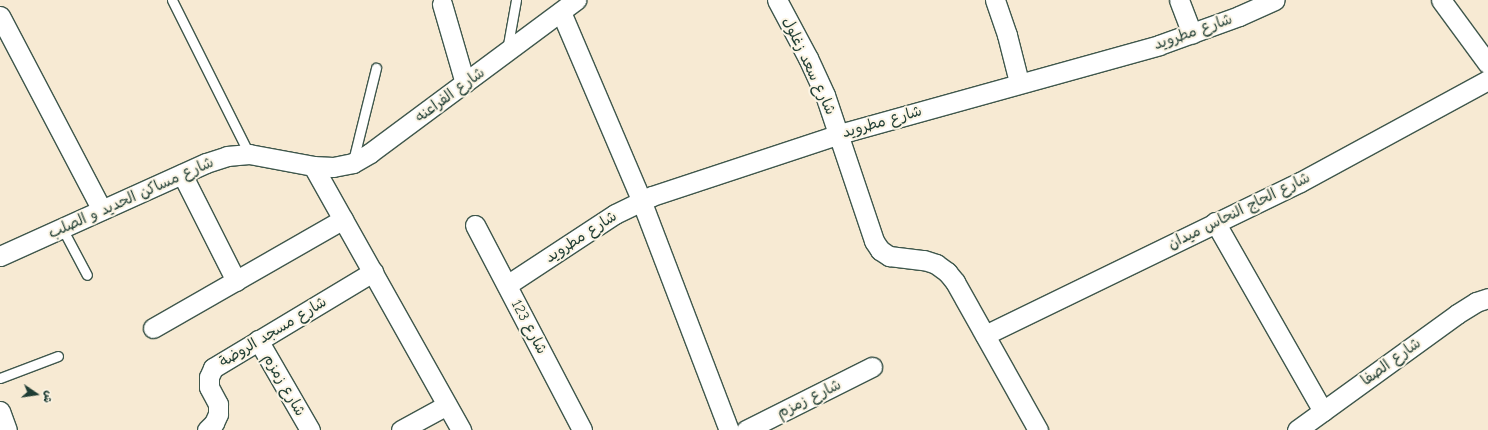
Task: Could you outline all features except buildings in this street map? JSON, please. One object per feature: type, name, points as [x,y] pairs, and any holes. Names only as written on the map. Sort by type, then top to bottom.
[{"type":"street","name":"شارع الفراعنه","points":[[313,166],[333,167],[353,162],[370,153],[576,0]]},
{"type":"street","name":"شارع سعد زغلول","points":[[777,0],[826,95],[874,241],[880,250],[889,256],[900,259],[924,260],[936,264],[947,272],[955,282],[1038,430]]},
{"type":"street","points":[[995,0],[1007,35],[1018,82]]},
{"type":"street","points":[[1178,0],[1192,34]]},
{"type":"street","name":"شارع مطرويد","points":[[507,286],[615,214],[641,200],[839,134],[1018,82],[1192,34],[1275,0]]},
{"type":"street","points":[[1441,0],[1488,64]]},
{"type":"street","points":[[441,2],[465,83]]},
{"type":"street","points":[[561,12],[641,200],[729,430]]},
{"type":"street","points":[[0,16],[102,210]]},
{"type":"street","name":"شارع الحاج النحاس ميدان","points":[[985,335],[1318,173],[1488,80]]},
{"type":"street","name":"شارع مساكن الحديد و الصلب","points":[[0,256],[182,174],[227,156],[249,154],[272,157],[313,166]]},
{"type":"street","points":[[313,166],[461,430]]},
{"type":"street","points":[[182,174],[236,281]]},
{"type":"street","points":[[153,328],[343,219]]},
{"type":"street","points":[[1215,222],[1323,411]]},
{"type":"street","name":"شارع 123","points":[[475,225],[582,430]]},
{"type":"street","name":"شارع مسجد الروضة","points":[[207,430],[214,423],[218,414],[218,404],[209,386],[209,377],[213,368],[373,272]]},
{"type":"street","name":"شارع الصفا","points":[[1297,430],[1457,314],[1476,302],[1488,298]]},
{"type":"street","name":"شارع زمزم","points":[[258,340],[310,430]]},
{"type":"street","name":"شارع زمزم","points":[[746,430],[872,367]]},
{"type":"street","points":[[401,430],[447,405]]},
{"type":"street","points":[[0,411],[7,430]]},
{"type":"lane","points":[[172,0],[249,154]]},
{"type":"lane","points":[[506,53],[516,0]]},
{"type":"lane","points":[[353,162],[376,68]]},
{"type":"lane","points":[[62,228],[88,275]]},
{"type":"lane","points":[[0,378],[58,356]]}]
